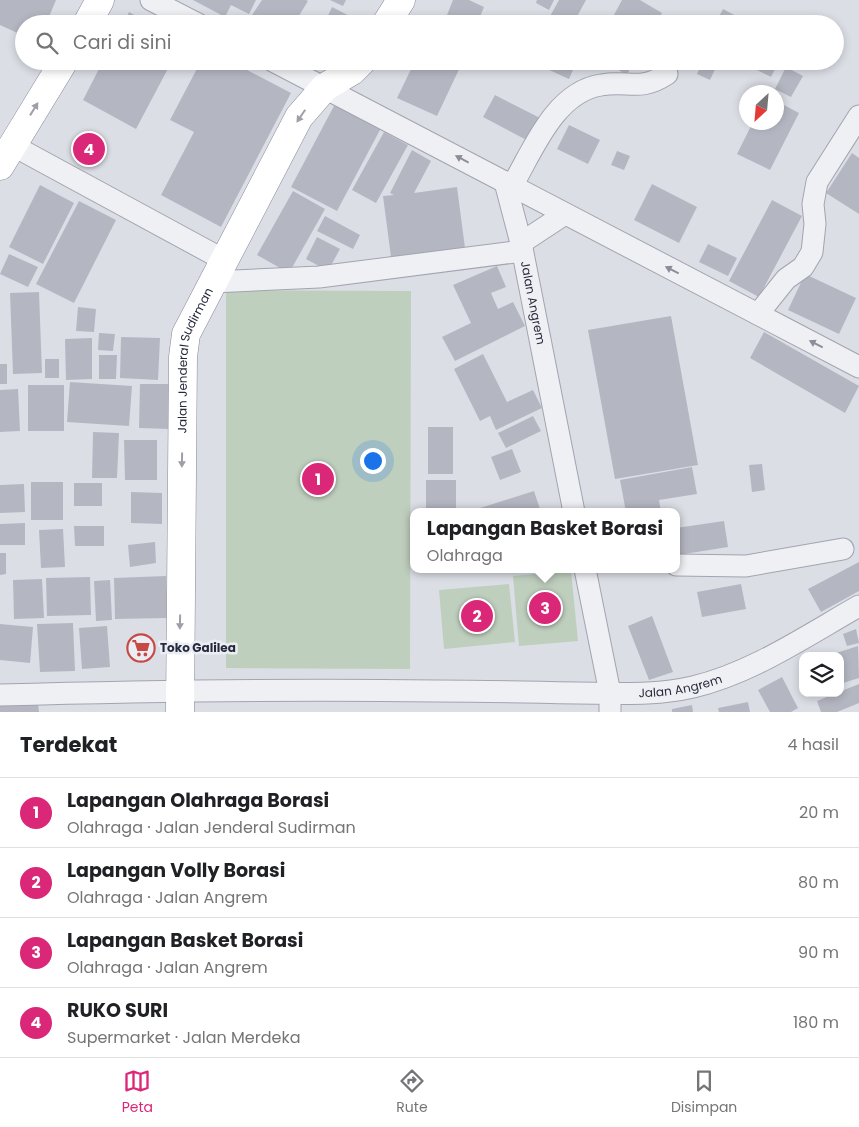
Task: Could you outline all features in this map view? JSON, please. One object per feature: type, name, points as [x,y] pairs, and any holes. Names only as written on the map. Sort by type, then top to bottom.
[{"type":"highway","points":[[92,15],[100,0]]},
{"type":"highway","points":[[391,15],[400,0]]},
{"type":"highway","points":[[6,155],[58,70]]},
{"type":"highway","name":"Jalan Jenderal Sudirman","points":[[180,701],[182,356],[186,334],[191,321],[299,117],[325,87],[353,70]]},
{"type":"street","points":[[151,0],[180,15]]},
{"type":"street","points":[[291,70],[859,367]]},
{"type":"street","points":[[509,184],[564,103],[599,85],[634,86],[654,83],[667,74]]},
{"type":"street","points":[[758,314],[786,279],[803,267],[812,252],[816,224],[813,204],[818,182],[859,116]]},
{"type":"street","points":[[6,155],[218,271],[319,277],[522,247],[565,214]]},
{"type":"street","name":"Jalan Angrem","points":[[509,184],[573,508]]},
{"type":"street","points":[[680,566],[746,566],[844,549]]},
{"type":"street","points":[[587,573],[610,702]]},
{"type":"street","name":"Jalan Angrem","points":[[0,694],[180,701],[610,702],[626,695],[671,692],[711,682],[771,656],[859,606]]},
{"type":"green space","points":[[226,290],[411,291],[410,669],[226,668]]},
{"type":"green space","points":[[571,573],[578,641],[519,646],[513,576]]},
{"type":"green space","points":[[509,584],[515,642],[444,649],[439,590]]},
{"type":"building","points":[[0,0],[56,0],[50,15],[15,15],[15,32],[0,25]]},
{"type":"building","points":[[193,0],[256,0],[249,14],[231,5],[226,15],[221,15]]},
{"type":"building","points":[[262,0],[308,1],[299,15],[252,15]]},
{"type":"building","points":[[330,0],[346,0],[343,6]]},
{"type":"building","points":[[453,0],[469,0],[484,7],[481,15],[447,15]]},
{"type":"building","points":[[537,0],[554,0],[549,10],[536,3]]},
{"type":"building","points":[[559,0],[586,0],[578,15],[551,15]]},
{"type":"building","points":[[622,0],[640,0],[662,13],[661,15],[614,15]]},
{"type":"building","points":[[332,7],[348,15],[328,15]]},
{"type":"building","points":[[723,9],[734,15],[720,15]]},
{"type":"building","points":[[98,70],[167,70],[136,129],[83,100]]},
{"type":"building","points":[[196,70],[247,70],[291,93],[221,227],[161,195],[194,132],[170,120]]},
{"type":"building","points":[[411,70],[459,70],[437,116],[397,98]]},
{"type":"building","points":[[549,70],[573,70],[569,79]]},
{"type":"building","points":[[618,70],[630,70],[627,75]]},
{"type":"building","points":[[699,70],[715,70],[710,80],[697,74]]},
{"type":"building","points":[[757,70],[774,70],[771,77]]},
{"type":"building","points":[[784,70],[792,70],[803,76],[791,97],[784,94],[784,85],[777,85]]},
{"type":"building","points":[[495,95],[546,121],[534,144],[483,117]]},
{"type":"building","points":[[335,104],[381,128],[337,211],[291,187]]},
{"type":"building","points":[[784,105],[799,113],[770,170],[737,154],[749,130],[784,130]]},
{"type":"building","points":[[569,125],[600,140],[588,164],[557,149]]},
{"type":"building","points":[[384,132],[408,145],[376,203],[352,190]]},
{"type":"building","points":[[412,150],[431,161],[414,193],[457,187],[465,248],[391,257],[383,196],[394,195],[390,193]]},
{"type":"building","points":[[617,151],[630,156],[624,170],[611,165]]},
{"type":"building","points":[[852,153],[859,158],[859,214],[826,193]]},
{"type":"building","points":[[652,184],[697,207],[679,243],[634,220]]},
{"type":"building","points":[[40,185],[74,203],[43,264],[9,247]]},
{"type":"building","points":[[293,191],[325,209],[289,273],[257,255]]},
{"type":"building","points":[[772,200],[802,216],[759,297],[729,281]]},
{"type":"building","points":[[79,201],[116,220],[74,303],[36,284]]},
{"type":"building","points":[[325,216],[360,235],[353,249],[317,231]]},
{"type":"building","points":[[317,237],[340,249],[328,271],[306,259]]},
{"type":"building","points":[[708,244],[737,258],[728,276],[699,262]]},
{"type":"building","points":[[9,254],[38,267],[28,287],[0,274]]},
{"type":"building","points":[[497,266],[506,287],[491,293],[498,309],[513,302],[525,326],[455,361],[442,337],[471,323],[453,285]]},
{"type":"building","points":[[805,274],[856,298],[839,334],[788,310]]},
{"type":"building","points":[[39,292],[42,373],[13,374],[10,293]]},
{"type":"building","points":[[78,307],[96,309],[94,332],[76,331]]},
{"type":"building","points":[[671,316],[698,465],[615,479],[588,330]]},
{"type":"building","points":[[764,332],[859,386],[845,413],[750,358]]},
{"type":"building","points":[[99,333],[115,334],[113,351],[98,350]]},
{"type":"building","points":[[121,337],[160,338],[158,380],[120,378]]},
{"type":"building","points":[[92,338],[92,379],[66,380],[65,339]]},
{"type":"building","points":[[483,354],[507,402],[533,390],[542,408],[496,430],[490,416],[480,421],[454,369]]},
{"type":"building","points":[[99,355],[117,355],[116,379],[99,379]]},
{"type":"building","points":[[45,359],[59,359],[59,378],[45,378]]},
{"type":"building","points":[[0,364],[7,364],[7,384],[0,384]]},
{"type":"building","points":[[70,382],[132,386],[129,426],[67,422]]},
{"type":"building","points":[[140,384],[169,384],[169,429],[139,428]]},
{"type":"building","points":[[28,385],[64,385],[64,431],[28,431]]},
{"type":"building","points":[[18,389],[20,431],[0,432],[0,390]]},
{"type":"building","points":[[533,416],[541,431],[506,448],[498,433]]},
{"type":"building","points":[[428,427],[453,427],[453,474],[428,474]]},
{"type":"building","points":[[93,432],[119,433],[117,478],[92,478]]},
{"type":"building","points":[[124,440],[157,440],[157,480],[125,480]]},
{"type":"building","points":[[512,449],[521,472],[500,480],[491,457]]},
{"type":"building","points":[[762,464],[765,490],[752,492],[749,465]]},
{"type":"building","points":[[692,467],[697,494],[659,500],[660,508],[625,508],[620,480]]},
{"type":"building","points":[[426,480],[456,480],[456,508],[426,508]]},
{"type":"building","points":[[31,482],[63,482],[63,520],[31,520]]},
{"type":"building","points":[[74,483],[102,483],[102,506],[74,506]]},
{"type":"building","points":[[24,484],[25,512],[0,513],[0,485]]},
{"type":"building","points":[[534,491],[540,508],[480,508]]},
{"type":"building","points":[[131,492],[162,493],[162,524],[131,523]]},
{"type":"building","points":[[724,521],[728,547],[680,555],[680,527]]},
{"type":"building","points":[[25,523],[25,545],[0,545],[0,524]]},
{"type":"building","points":[[74,526],[104,526],[104,546],[75,546]]},
{"type":"building","points":[[63,529],[65,567],[41,568],[39,530]]},
{"type":"building","points":[[155,542],[156,563],[130,567],[128,545]]},
{"type":"building","points":[[0,553],[6,553],[6,574],[0,575]]},
{"type":"building","points":[[859,562],[859,591],[821,612],[808,589]]},
{"type":"building","points":[[166,576],[167,618],[115,619],[114,578]]},
{"type":"building","points":[[90,577],[91,615],[47,616],[46,578]]},
{"type":"building","points":[[42,579],[44,618],[14,619],[13,580]]},
{"type":"building","points":[[110,580],[112,620],[96,621],[94,581]]},
{"type":"building","points":[[741,584],[746,609],[702,617],[697,592]]},
{"type":"building","points":[[652,616],[673,672],[649,680],[628,626]]},
{"type":"building","points":[[73,623],[75,671],[40,672],[37,624]]},
{"type":"building","points":[[0,624],[33,627],[30,663],[0,660]]},
{"type":"building","points":[[107,626],[110,667],[82,669],[79,628]]},
{"type":"building","points":[[856,629],[859,643],[847,646],[843,634]]},
{"type":"building","points":[[858,646],[859,678],[844,683],[844,652],[839,652]]},
{"type":"building","points":[[782,677],[798,708],[791,712],[770,712],[758,690]]},
{"type":"building","points":[[859,684],[859,703],[837,712],[821,712],[817,701],[827,697],[844,697],[844,690]]},
{"type":"building","points":[[748,702],[750,712],[719,712],[718,708]]},
{"type":"building","points":[[38,704],[39,712],[0,712],[0,705]]},
{"type":"building","points":[[692,705],[693,712],[672,712],[672,709]]},
{"type":"place","name":"RUKO SURI","points":[[89,149]]},
{"type":"place","name":"Lapangan Olahraga Borasi","points":[[318,479]]},
{"type":"place","name":"Lapangan Basket Borasi","points":[[545,608]]},
{"type":"place","name":"Lapangan Volly Borasi","points":[[477,616]]},
{"type":"place","name":"Toko Galilea","points":[[141,648]]}]
